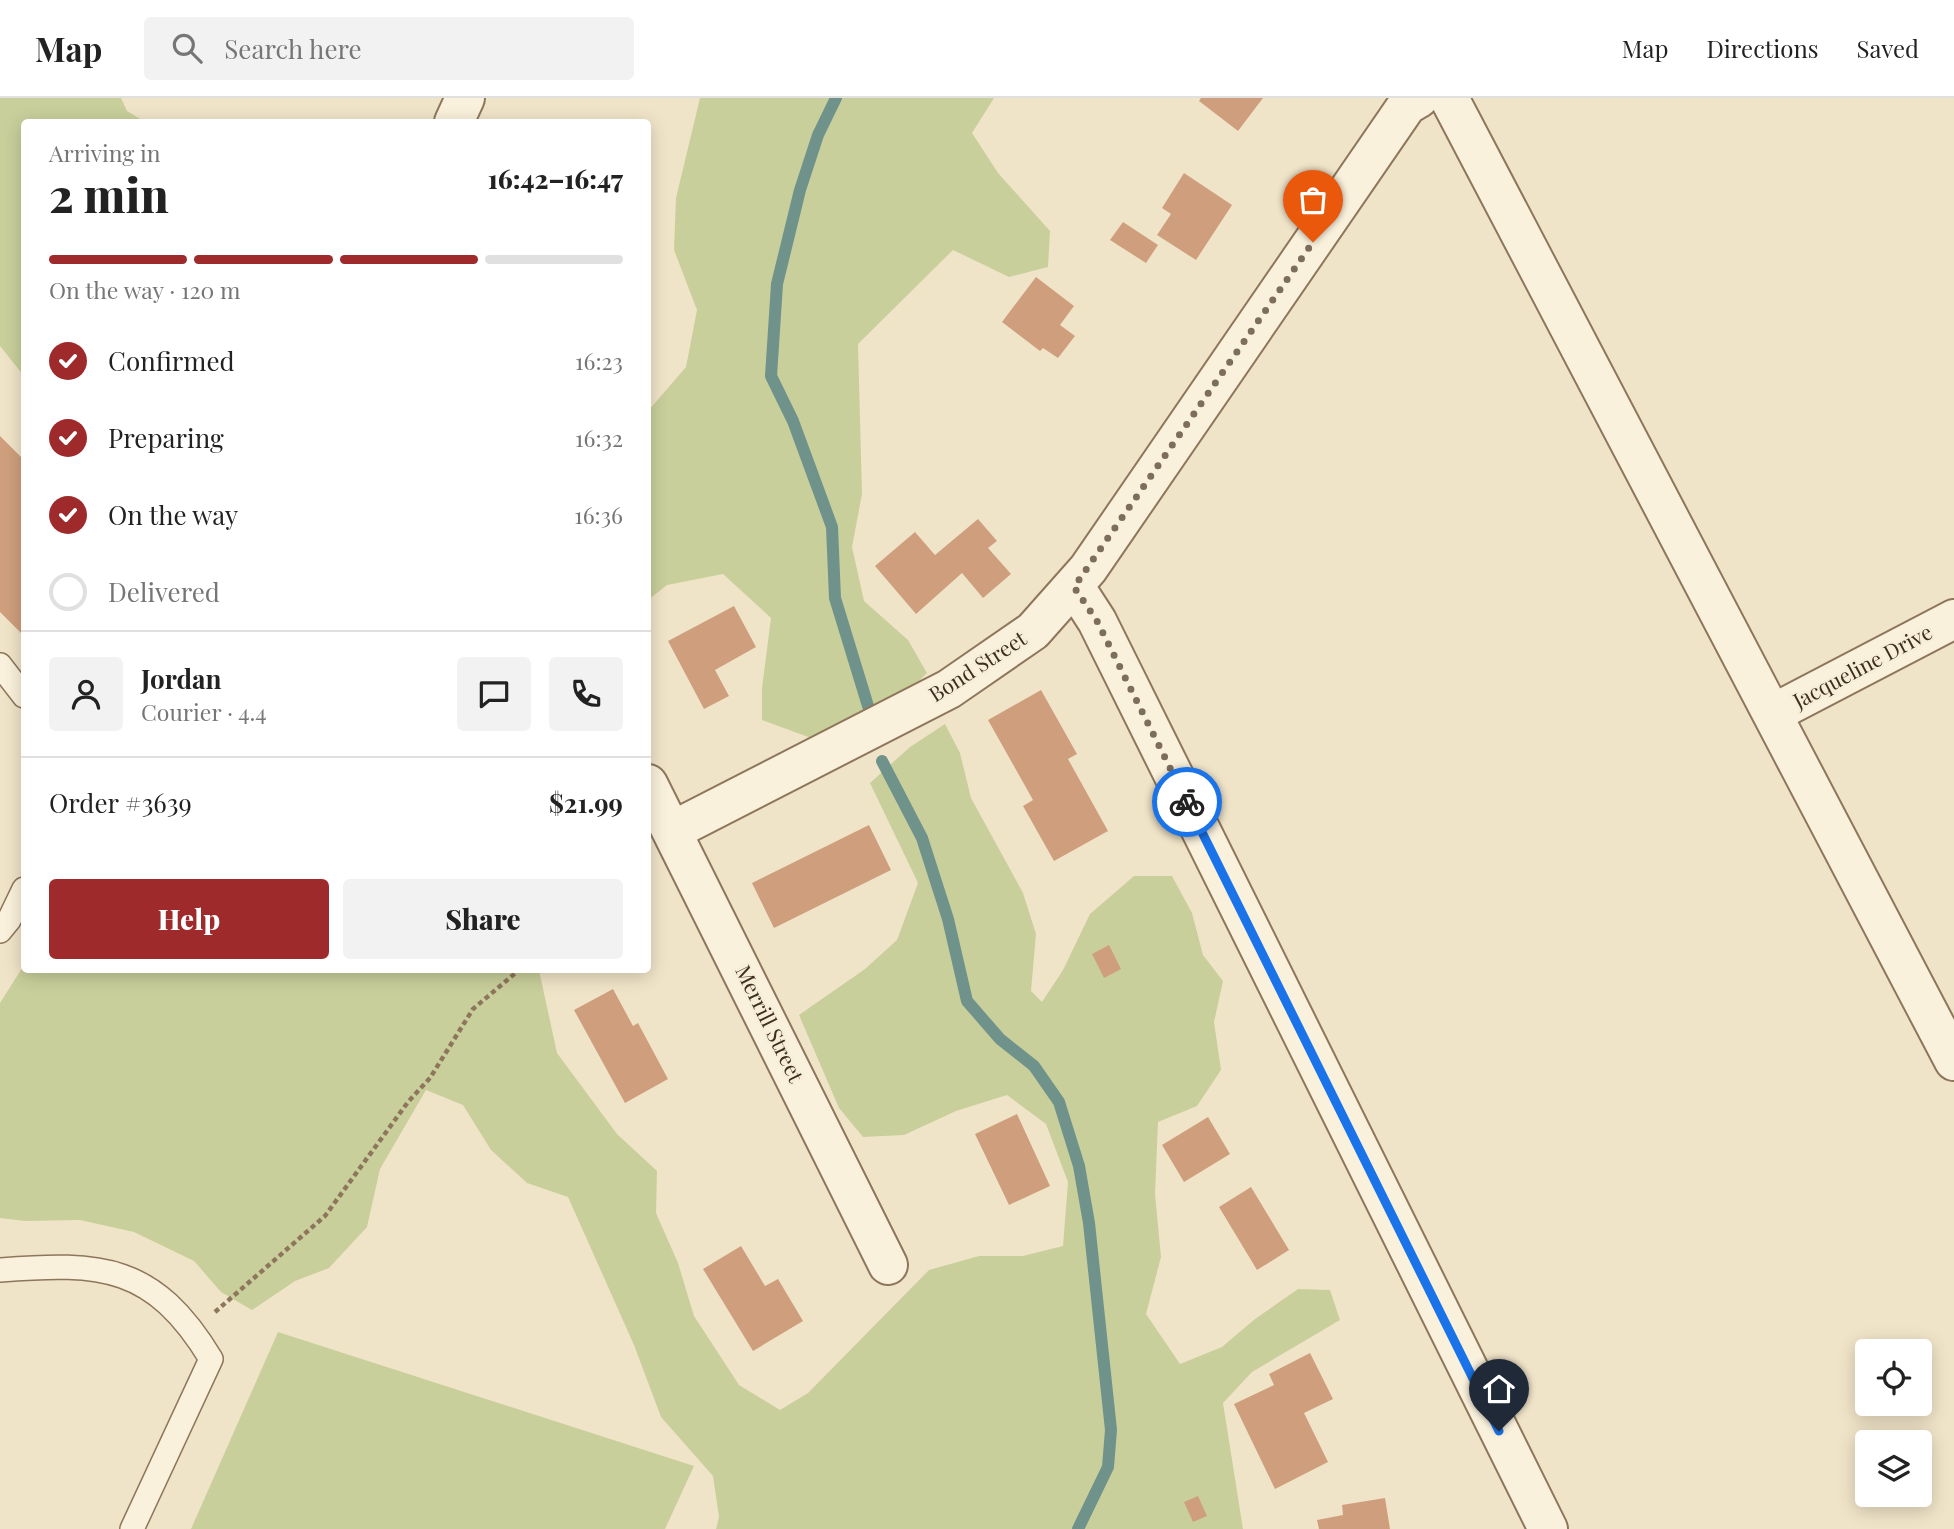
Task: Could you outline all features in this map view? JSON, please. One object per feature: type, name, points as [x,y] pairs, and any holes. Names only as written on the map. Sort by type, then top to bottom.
[{"type":"street","points":[[455,119],[465,98]]},
{"type":"street","name":"Bond Street","points":[[672,831],[949,689],[1034,631],[1074,587],[1407,105],[1419,98]]},
{"type":"street","points":[[1449,98],[1954,1061]]},
{"type":"street","points":[[1074,587],[1103,633],[1548,1529]]},
{"type":"street","name":"Jacqueline Drive","points":[[1772,714],[1954,619]]},
{"type":"street","name":"Merrill Street","points":[[651,791],[888,1265]]},
{"type":"lane","points":[[0,665],[21,692]]},
{"type":"lane","points":[[0,931],[21,894]]},
{"type":"lane","points":[[0,1270],[96,1269],[131,1278],[157,1292],[190,1324],[211,1359],[132,1529]]},
{"type":"path","points":[[212,1315],[325,1216],[408,1102],[430,1077],[473,1009],[515,973]]},
{"type":"green space","points":[[0,98],[121,98],[127,111],[140,119],[21,119],[21,372],[0,346]]},
{"type":"green space","points":[[700,98],[994,98],[972,133],[998,173],[1050,231],[1048,267],[1009,277],[953,250],[858,344],[862,494],[852,547],[864,601],[908,640],[927,673],[894,706],[811,738],[762,720],[762,688],[771,618],[723,574],[667,585],[651,598],[651,408],[686,367],[697,310],[674,250],[676,198]]},
{"type":"green space","points":[[945,724],[960,753],[971,798],[1023,893],[1036,934],[1031,991],[1042,1002],[1063,970],[1090,914],[1134,876],[1172,876],[1192,913],[1203,955],[1223,981],[1214,1022],[1221,1070],[1197,1106],[1158,1122],[1155,1194],[1161,1257],[1146,1314],[1180,1364],[1222,1347],[1255,1319],[1298,1289],[1330,1290],[1340,1320],[1252,1372],[1223,1403],[1243,1529],[716,1529],[719,1517],[713,1476],[661,1417],[634,1345],[568,1197],[527,1183],[491,1150],[463,1105],[426,1090],[380,1169],[367,1227],[329,1268],[295,1281],[252,1310],[221,1292],[194,1261],[134,1232],[80,1220],[25,1221],[0,1218],[0,1003],[21,970],[21,973],[540,973],[557,1053],[617,1134],[657,1171],[656,1213],[678,1263],[694,1316],[739,1385],[780,1410],[808,1393],[929,1270],[979,1256],[1023,1256],[1063,1246],[1068,1182],[1046,1124],[1007,1095],[956,1111],[904,1135],[863,1137],[839,1108],[799,1015],[865,969],[897,940],[918,883],[870,783],[910,747]]},
{"type":"green space","points":[[278,1332],[694,1466],[665,1529],[191,1529]]},
{"type":"building","points":[[1201,98],[1263,98],[1238,131],[1199,101]]},
{"type":"building","points":[[1184,173],[1232,205],[1196,260],[1157,235],[1171,214],[1162,208]]},
{"type":"building","points":[[1123,222],[1158,245],[1146,263],[1110,240]]},
{"type":"building","points":[[1036,277],[1074,306],[1060,325],[1075,336],[1058,358],[1043,348],[1040,351],[1002,322]]},
{"type":"building","points":[[0,436],[21,457],[21,633],[0,612]]},
{"type":"building","points":[[978,519],[997,541],[988,548],[1011,574],[983,598],[962,573],[916,614],[875,566],[915,532],[935,555]]},
{"type":"building","points":[[734,606],[756,647],[715,670],[729,696],[704,709],[668,641]]},
{"type":"building","points":[[1041,690],[1077,754],[1068,759],[1108,831],[1054,861],[1023,806],[1033,800],[988,720]]},
{"type":"building","points":[[869,825],[891,870],[774,928],[752,883]]},
{"type":"building","points":[[1109,945],[1121,969],[1104,978],[1092,954]]},
{"type":"building","points":[[613,989],[633,1026],[638,1023],[668,1079],[625,1103],[574,1010]]},
{"type":"building","points":[[1017,1114],[1050,1186],[1009,1205],[975,1134]]},
{"type":"building","points":[[1208,1117],[1230,1154],[1184,1182],[1162,1145]]},
{"type":"building","points":[[1251,1187],[1289,1250],[1257,1270],[1219,1207]]},
{"type":"building","points":[[741,1246],[765,1286],[778,1279],[803,1321],[753,1351],[703,1269]]},
{"type":"building","points":[[1310,1353],[1333,1399],[1304,1413],[1328,1462],[1275,1489],[1234,1404],[1274,1385],[1269,1374]]},
{"type":"building","points":[[1198,1496],[1207,1516],[1193,1522],[1184,1502]]},
{"type":"building","points":[[1385,1498],[1390,1529],[1319,1529],[1317,1520],[1343,1515],[1342,1505]]},
{"type":"waterway","points":[[836,98],[818,135],[800,190],[777,284],[771,376],[793,421],[832,527],[835,598],[868,706]]},
{"type":"waterway","points":[[882,761],[922,838],[948,919],[967,1001],[1000,1039],[1034,1066],[1059,1102],[1079,1166],[1089,1223],[1111,1430],[1108,1467],[1078,1529]]},
{"type":"way so far","points":[[1187,802],[1097,621],[1074,587],[1313,242]]},
{"type":"route","points":[[1187,802],[1499,1431]]}]
